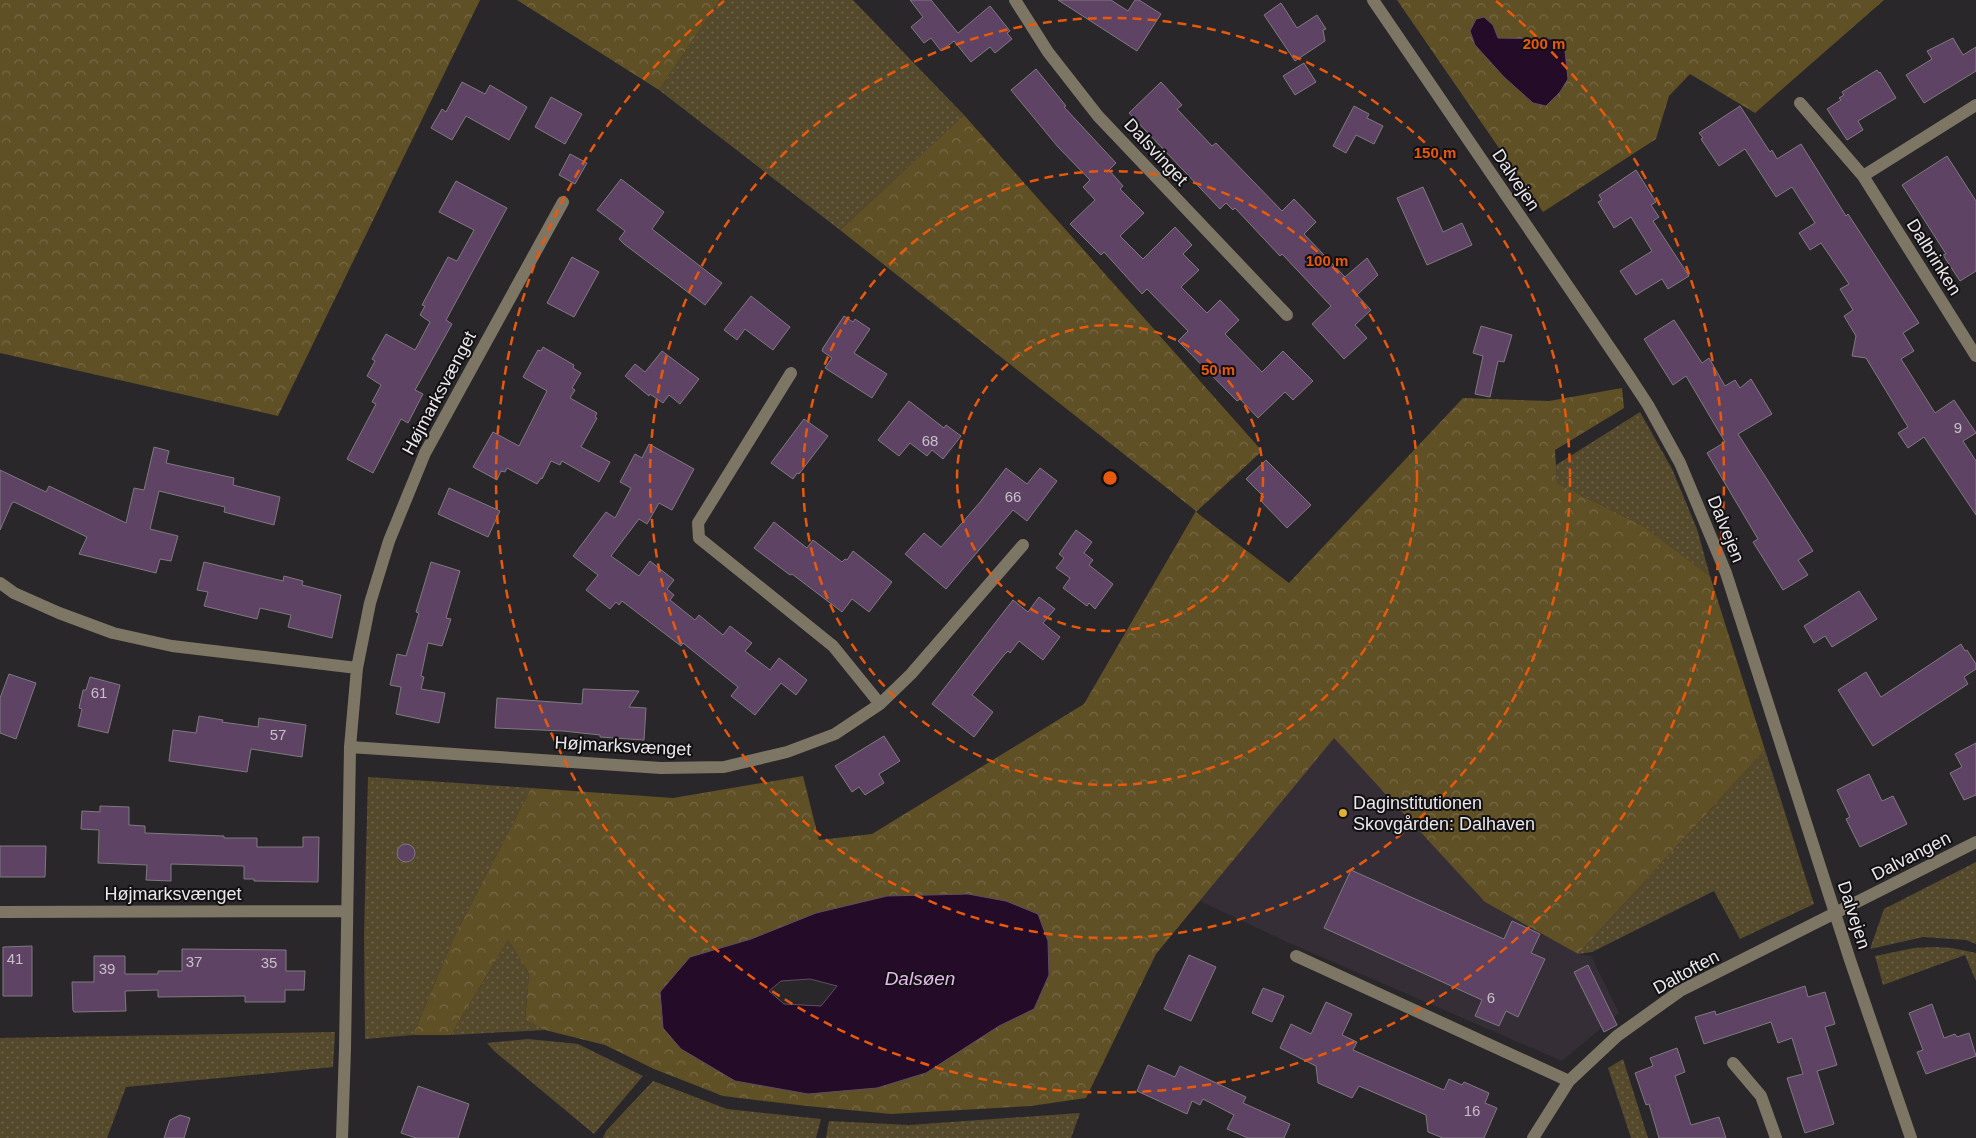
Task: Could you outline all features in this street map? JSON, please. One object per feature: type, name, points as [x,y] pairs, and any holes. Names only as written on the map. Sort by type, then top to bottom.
[{"type":"street","name":"Dalsvinget","points":[[1015,0],[1048,52],[1098,116],[1287,315]]},
{"type":"street","name":"Dalvejen","points":[[1373,0],[1606,341],[1643,398],[1680,463],[1726,573],[1836,914],[1911,1138]]},
{"type":"street","name":"Dalbrinken","points":[[1800,103],[1863,176],[1976,356]]},
{"type":"street","points":[[1863,176],[1976,105]]},
{"type":"street","name":"Højmarksvænget","points":[[342,1138],[346,1049],[346,910],[350,747],[357,668],[372,594],[389,541],[425,453],[563,202]]},
{"type":"street","points":[[791,373],[698,523],[699,538],[833,646],[880,704]]},
{"type":"street","name":"Højmarksvænget","points":[[350,747],[661,768],[724,767],[787,752],[835,734],[880,704],[911,674],[1022,545]]},
{"type":"street","points":[[0,583],[14,593],[59,613],[113,633],[172,646],[357,668]]},
{"type":"street","name":"Dalvangen","points":[[1836,914],[1976,842]]},
{"type":"street","name":"Højmarksvænget","points":[[0,912],[346,910]]},
{"type":"street","name":"Daltoften","points":[[1532,1138],[1569,1081],[1617,1036],[1680,991],[1836,914]]},
{"type":"street","points":[[1296,956],[1569,1081]]},
{"type":"street","points":[[1733,1063],[1761,1096],[1776,1138]]},
{"type":"shaded area","points":[[720,0],[853,0],[964,115],[840,230],[659,90]]},
{"type":"shaded area","points":[[1640,412],[1672,469],[1697,529],[1710,576],[1643,526],[1557,483],[1556,465]]},
{"type":"shaded area","name":"Daginstitutionen Skovgården: Dalhaven","points":[[1343,725],[1485,902],[1578,954],[1591,956],[1619,1013],[1562,1061],[1287,942],[1200,901]]},
{"type":"shaded area","points":[[1765,750],[1814,904],[1740,939],[1714,891],[1592,952],[1578,954]]},
{"type":"shaded area","points":[[368,777],[531,788],[454,937],[413,1035],[365,1039],[364,935]]},
{"type":"shaded area","points":[[1976,862],[1976,944],[1966,940],[1923,937],[1870,949],[1884,909]]},
{"type":"shaded area","points":[[508,940],[529,973],[525,1020],[545,1030],[451,1035]]},
{"type":"shaded area","points":[[1935,947],[1976,953],[1976,981],[1965,955],[1883,985],[1875,956],[1914,948]]},
{"type":"shaded area","points":[[335,1032],[333,1067],[126,1087],[107,1138],[0,1138],[0,1038]]},
{"type":"shaded area","points":[[528,1039],[578,1044],[643,1076],[594,1134],[494,1051],[487,1043]]},
{"type":"shaded area","points":[[1623,1059],[1648,1138],[1631,1138],[1608,1068]]},
{"type":"shaded area","points":[[653,1081],[727,1109],[821,1119],[816,1138],[603,1138],[606,1131]]},
{"type":"shaded area","points":[[1080,1113],[1071,1138],[826,1138],[829,1121],[909,1125]]},
{"type":"green space","points":[[0,0],[480,0],[278,416],[0,353]]},
{"type":"green space","points":[[517,0],[720,0],[659,90]]},
{"type":"green space","points":[[1397,0],[1884,0],[1755,113],[1690,74],[1669,96],[1656,139],[1543,212]]},
{"type":"green space","points":[[964,115],[1262,451],[1196,512],[1289,583],[1463,398],[1549,401],[1622,388],[1624,408],[1555,450],[1557,483],[1643,526],[1710,576],[1765,750],[1578,954],[1485,902],[1334,738],[1156,954],[1086,1098],[1031,1106],[891,1114],[723,1096],[654,1069],[605,1045],[545,1030],[525,1020],[529,973],[508,940],[451,1035],[413,1035],[454,937],[531,788],[673,798],[803,776],[819,840],[872,834],[1084,704],[1196,511],[840,230]],"holes":[[[751,939],[1048,941],[1049,975],[1034,1009],[999,1026],[660,992],[690,957]]]},
{"type":"water","points":[[1484,17],[1493,25],[1498,38],[1552,39],[1565,51],[1568,79],[1560,92],[1546,106],[1533,103],[1504,77],[1475,45],[1470,31],[1476,19]]},
{"type":"water","name":"Dalsøen","points":[[968,894],[1006,901],[1038,914],[1048,941],[1049,975],[1034,1009],[999,1026],[926,1073],[877,1088],[808,1094],[735,1081],[681,1049],[663,1028],[660,992],[690,957],[751,939],[816,913],[887,896]],"holes":[[[810,979],[837,986],[821,1006],[784,1004],[769,991],[781,981]]]},
{"type":"building","points":[[910,0],[931,0],[958,33],[990,6],[1010,31],[1007,33],[1012,39],[995,53],[990,47],[971,62],[954,41],[941,51],[931,38],[924,43],[911,27],[923,17]]},
{"type":"building","points":[[1058,0],[1111,0],[1128,11],[1135,0],[1139,0],[1161,14],[1137,51]]},
{"type":"building","points":[[1281,3],[1297,28],[1317,15],[1326,29],[1323,30],[1325,41],[1295,61],[1264,15]]},
{"type":"building","points":[[1953,38],[1963,55],[1976,47],[1976,71],[1924,103],[1906,75],[1932,59],[1927,51]]},
{"type":"building","points":[[1304,63],[1316,82],[1295,95],[1283,76]]},
{"type":"building","points":[[1036,69],[1066,106],[1064,107],[1116,163],[1109,170],[1123,186],[1120,189],[1144,213],[1120,236],[1143,259],[1175,227],[1192,245],[1183,254],[1199,270],[1181,287],[1207,313],[1220,300],[1239,320],[1225,334],[1262,372],[1283,351],[1313,381],[1293,400],[1285,392],[1258,418],[1240,399],[1237,401],[1178,341],[1188,331],[1147,289],[1142,294],[1104,252],[1101,255],[1070,224],[1095,200],[1083,187],[1090,180],[1058,147],[1011,90]]},
{"type":"building","points":[[1877,70],[1896,98],[1858,121],[1863,130],[1847,140],[1827,109],[1841,100],[1839,98],[1844,95],[1842,92]]},
{"type":"building","points":[[462,82],[485,94],[490,85],[527,107],[509,140],[466,116],[452,140],[431,128],[442,109],[446,112]]},
{"type":"building","points":[[1161,82],[1182,105],[1177,109],[1212,146],[1216,143],[1282,211],[1294,199],[1316,222],[1304,234],[1345,277],[1367,258],[1378,275],[1357,295],[1371,310],[1355,325],[1367,338],[1344,359],[1312,324],[1331,306],[1235,208],[1233,210],[1226,203],[1220,209],[1129,113]]},
{"type":"building","points":[[551,97],[582,114],[565,144],[535,127]]},
{"type":"building","points":[[1354,106],[1369,114],[1367,118],[1383,126],[1374,144],[1356,135],[1346,153],[1333,146]]},
{"type":"building","points":[[1740,106],[1770,152],[1772,150],[1777,159],[1801,144],[1846,216],[1848,214],[1919,323],[1903,333],[1914,351],[1901,359],[1935,413],[1954,400],[1976,433],[1963,441],[1976,461],[1976,515],[1924,437],[1908,448],[1898,433],[1908,427],[1866,358],[1852,356],[1856,336],[1844,316],[1853,310],[1840,289],[1849,284],[1821,243],[1810,250],[1799,233],[1815,223],[1792,187],[1776,197],[1745,149],[1719,166],[1701,139],[1703,138],[1699,133]]},
{"type":"building","points":[[570,154],[587,163],[575,184],[559,175]]},
{"type":"building","points":[[1947,156],[1976,201],[1976,271],[1960,281],[1943,255],[1946,254],[1902,185]]},
{"type":"building","points":[[1636,170],[1656,202],[1651,205],[1659,217],[1653,221],[1689,276],[1668,289],[1662,279],[1636,295],[1620,271],[1652,251],[1631,217],[1614,228],[1598,202],[1602,200],[1599,195]]},
{"type":"building","points":[[621,179],[664,212],[652,229],[722,283],[705,305],[624,244],[619,239],[625,231],[597,210]]},
{"type":"building","points":[[456,181],[507,208],[446,320],[452,324],[415,390],[423,394],[408,423],[401,419],[373,473],[347,459],[376,404],[372,402],[381,385],[367,376],[375,361],[372,359],[386,334],[415,350],[430,322],[420,315],[425,306],[422,305],[448,257],[457,261],[474,230],[439,212]]},
{"type":"building","points":[[1423,187],[1443,232],[1462,223],[1472,245],[1427,265],[1397,198]]},
{"type":"building","points":[[572,257],[599,272],[574,317],[547,303]]},
{"type":"building","points":[[751,296],[790,327],[773,350],[745,329],[737,340],[724,330]]},
{"type":"building","points":[[844,316],[853,322],[855,319],[870,329],[854,353],[887,374],[872,398],[825,368],[832,358],[822,351],[823,348]]},
{"type":"building","points":[[1674,320],[1702,363],[1709,358],[1725,386],[1735,380],[1740,388],[1751,379],[1772,414],[1738,434],[1813,551],[1798,560],[1808,575],[1783,590],[1753,542],[1758,539],[1707,453],[1725,442],[1686,376],[1673,385],[1644,339]]},
{"type":"building","points":[[1481,326],[1512,335],[1504,362],[1498,361],[1490,397],[1475,394],[1483,356],[1473,353]]},
{"type":"building","points":[[543,347],[574,365],[573,368],[581,373],[572,388],[575,390],[570,398],[597,413],[595,417],[597,418],[581,447],[610,462],[599,482],[562,461],[560,465],[551,461],[542,479],[537,484],[507,468],[505,472],[501,471],[497,480],[473,467],[493,432],[519,446],[547,391],[523,377],[538,350],[541,351]]},
{"type":"building","points":[[662,351],[699,379],[680,404],[669,395],[663,403],[650,394],[649,396],[625,376],[635,364],[645,372]]},
{"type":"building","points":[[909,401],[944,428],[946,425],[961,436],[943,459],[932,450],[927,456],[910,443],[899,456],[878,440]]},
{"type":"building","points":[[804,419],[828,436],[793,479],[771,463]]},
{"type":"building","points":[[649,444],[694,469],[672,510],[659,503],[647,524],[639,519],[611,556],[639,576],[650,561],[674,580],[667,589],[674,595],[670,600],[695,620],[699,615],[723,635],[730,626],[752,643],[745,651],[770,670],[779,658],[807,680],[796,695],[781,683],[755,715],[731,696],[738,687],[683,643],[681,646],[622,601],[619,605],[616,602],[610,609],[586,590],[598,575],[573,556],[606,512],[615,518],[631,488],[620,482],[635,454],[642,458]]},
{"type":"building","points":[[154,447],[169,451],[166,463],[234,478],[233,485],[280,497],[274,525],[224,512],[225,507],[159,491],[150,529],[178,536],[171,561],[160,559],[156,573],[79,554],[87,537],[14,502],[0,530],[0,470],[46,492],[49,486],[126,523],[134,488],[144,490]]},
{"type":"building","points":[[1266,460],[1311,505],[1287,528],[1261,501],[1264,497],[1246,479]]},
{"type":"building","points":[[1006,468],[1027,484],[1040,468],[1057,481],[1027,521],[1013,510],[946,589],[905,554],[924,533],[941,547],[981,501]]},
{"type":"building","points":[[449,488],[500,511],[488,537],[438,514]]},
{"type":"building","points":[[774,522],[807,548],[813,540],[842,562],[845,559],[847,560],[853,551],[892,582],[869,612],[852,599],[842,612],[754,548]]},
{"type":"building","points":[[1076,530],[1092,542],[1084,553],[1093,560],[1089,565],[1113,584],[1095,609],[1089,603],[1087,606],[1063,588],[1070,578],[1056,568],[1064,558],[1059,554]]},
{"type":"building","points":[[204,562],[283,581],[284,576],[303,581],[302,585],[341,595],[332,638],[288,627],[291,615],[260,608],[257,619],[204,606],[208,592],[197,590]]},
{"type":"building","points":[[431,562],[460,571],[446,618],[451,619],[442,646],[428,643],[421,676],[424,677],[421,689],[445,693],[439,723],[396,714],[401,687],[390,685],[397,654],[406,656],[419,613],[416,612]]},
{"type":"building","points":[[1859,591],[1877,619],[1832,647],[1825,636],[1814,643],[1804,626]]},
{"type":"building","points":[[1039,597],[1055,609],[1043,623],[1060,637],[1043,660],[1019,641],[1010,653],[1008,651],[1004,655],[972,695],[993,712],[974,737],[932,704],[1013,600],[1028,612]]},
{"type":"building","points":[[1961,644],[1976,664],[1976,669],[1964,677],[1968,684],[1873,746],[1838,690],[1866,672],[1881,697]]},
{"type":"building","points":[[9,674],[36,683],[16,739],[0,733],[0,698]]},
{"type":"building","points":[[90,677],[120,685],[108,733],[78,726],[82,709],[79,708],[83,690],[86,690]]},
{"type":"building","points":[[583,689],[639,691],[629,707],[646,708],[644,740],[600,737],[600,735],[563,731],[495,728],[497,698],[582,704]]},
{"type":"building","points":[[199,716],[223,720],[222,722],[258,727],[259,718],[306,725],[302,757],[251,749],[247,772],[169,761],[173,730],[196,733]]},
{"type":"building","points":[[884,736],[900,761],[879,774],[884,783],[865,795],[859,787],[852,792],[835,766]]},
{"type":"building","points":[[1976,743],[1976,795],[1964,800],[1950,773],[1962,767],[1955,754]]},
{"type":"building","points":[[1869,774],[1882,801],[1893,796],[1907,824],[1860,847],[1846,819],[1850,817],[1837,790]]},
{"type":"building","points":[[100,806],[129,807],[129,825],[145,826],[145,833],[257,838],[257,847],[303,847],[303,837],[319,837],[318,882],[254,881],[254,879],[244,879],[244,866],[171,864],[171,881],[146,880],[147,865],[98,863],[99,830],[81,829],[82,811],[100,812]]},
{"type":"building","points":[[406,844],[412,847],[415,853],[412,859],[406,862],[400,859],[397,853],[400,847]]},
{"type":"building","points":[[0,846],[46,846],[45,877],[0,877]]},
{"type":"building","points":[[1351,870],[1504,939],[1512,921],[1540,934],[1531,953],[1545,959],[1518,1017],[1506,1011],[1499,1026],[1475,1016],[1482,1000],[1324,928]]},
{"type":"building","points":[[32,946],[32,996],[3,996],[3,947]]},
{"type":"building","points":[[182,949],[286,950],[286,971],[305,971],[304,990],[285,990],[285,1002],[245,1002],[245,996],[158,997],[158,990],[125,991],[126,1011],[74,1012],[72,982],[94,982],[94,956],[125,956],[125,974],[158,974],[158,971],[182,971]]},
{"type":"building","points":[[1189,955],[1216,967],[1191,1021],[1164,1009]]},
{"type":"building","points":[[1588,965],[1617,1025],[1604,1032],[1574,972]]},
{"type":"building","points":[[1805,986],[1808,997],[1825,992],[1835,1024],[1825,1027],[1837,1065],[1817,1071],[1834,1124],[1805,1133],[1787,1078],[1803,1074],[1792,1038],[1778,1043],[1771,1022],[1704,1044],[1695,1017],[1715,1011],[1716,1015]]},
{"type":"building","points":[[1263,988],[1284,996],[1272,1022],[1252,1013]]},
{"type":"building","points":[[1326,1002],[1352,1014],[1342,1035],[1357,1042],[1353,1050],[1444,1090],[1449,1079],[1462,1085],[1464,1082],[1489,1093],[1485,1103],[1497,1108],[1484,1138],[1443,1138],[1428,1132],[1426,1115],[1359,1086],[1352,1098],[1318,1083],[1316,1066],[1280,1048],[1291,1024],[1311,1034]]},
{"type":"building","points":[[1932,1004],[1944,1038],[1955,1034],[1957,1037],[1969,1033],[1976,1056],[1926,1074],[1917,1052],[1923,1050],[1909,1013]]},
{"type":"building","points":[[1677,1048],[1685,1072],[1675,1076],[1691,1125],[1719,1117],[1726,1138],[1659,1138],[1649,1104],[1646,1105],[1635,1073],[1653,1066],[1650,1058]]},
{"type":"building","points":[[1148,1065],[1175,1077],[1180,1066],[1246,1097],[1243,1103],[1290,1124],[1284,1138],[1248,1138],[1227,1129],[1234,1115],[1203,1099],[1200,1105],[1192,1101],[1187,1114],[1137,1091]]},
{"type":"building","points":[[418,1086],[469,1104],[458,1138],[416,1138],[401,1133]]},
{"type":"building","points":[[180,1115],[190,1118],[184,1138],[164,1138],[170,1120]]},
{"type":"place","name":"Daginstitutionen Skovgården: Dalhaven","points":[[1343,813]]}]
